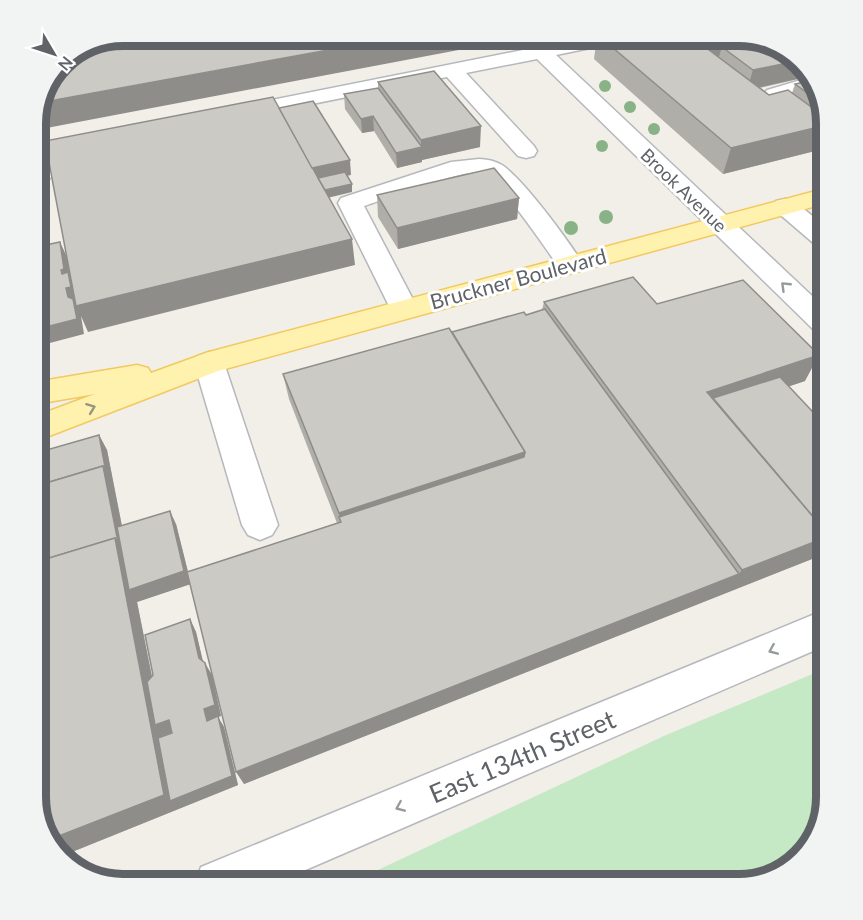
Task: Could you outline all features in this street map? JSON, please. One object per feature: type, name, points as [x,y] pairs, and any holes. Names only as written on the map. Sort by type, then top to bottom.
[{"type":"main road","name":"Bruckner Boulevard","points":[[47,425],[209,363],[816,198]]},
{"type":"main road","name":"Bruckner Boulevard","points":[[47,391],[209,363]]},
{"type":"street","points":[[207,119],[567,47]]},
{"type":"street","name":"Brook Avenue","points":[[540,52],[719,224],[816,308]]},
{"type":"street","points":[[452,70],[526,150]]},
{"type":"street","points":[[806,85],[774,94],[782,106],[816,132]]},
{"type":"street","points":[[47,151],[113,137]]},
{"type":"street","points":[[404,309],[350,203],[459,167],[476,165],[492,168],[570,264]]},
{"type":"street","points":[[785,206],[816,232]]},
{"type":"street","points":[[209,363],[260,525]]},
{"type":"street","name":"East 134th Street","points":[[242,874],[816,632]]},
{"type":"green space","points":[[816,673],[815,812],[811,826],[801,843],[778,863],[764,869],[740,874],[369,874],[666,735]]},
{"type":"building","points":[[124,46],[348,46],[50,101],[57,84],[84,84],[84,57],[108,48]]},
{"type":"building","points":[[612,47],[705,47],[769,95],[788,90],[815,110],[816,128],[731,148]]},
{"type":"building","points":[[722,47],[759,49],[774,54],[787,63],[753,70]]},
{"type":"building","points":[[434,71],[481,126],[421,140],[378,82]]},
{"type":"building","points":[[804,82],[810,95],[795,84]]},
{"type":"building","points":[[378,88],[422,147],[396,153],[373,116],[361,119],[344,94]]},
{"type":"building","points":[[273,97],[352,239],[76,306],[47,151],[47,141]]},
{"type":"building","points":[[313,101],[350,160],[312,168],[279,108]]},
{"type":"building","points":[[494,168],[519,198],[397,228],[377,195]]},
{"type":"building","points":[[345,172],[352,184],[325,190],[318,178]]},
{"type":"building","points":[[60,242],[64,269],[61,270],[62,274],[68,272],[71,287],[66,288],[68,297],[73,299],[77,319],[47,327],[47,245]]},
{"type":"building","points":[[633,277],[657,304],[743,280],[816,352],[816,356],[707,392],[816,520],[816,541],[742,570],[544,302]]},
{"type":"building","points":[[545,309],[739,574],[236,772],[187,572],[341,522],[339,517],[524,457],[525,452],[452,332],[524,312],[526,315]]},
{"type":"building","points":[[449,328],[525,452],[339,513],[283,374]]},
{"type":"building","points":[[780,377],[816,415],[816,520],[713,398]]},
{"type":"building","points":[[99,435],[106,472],[103,466],[46,483],[47,450]]},
{"type":"building","points":[[103,466],[118,542],[115,538],[46,559],[46,483]]},
{"type":"building","points":[[170,511],[184,571],[129,590],[117,527]]},
{"type":"building","points":[[115,538],[164,795],[58,836],[52,826],[46,796],[46,559]]},
{"type":"building","points":[[190,619],[199,658],[205,663],[215,705],[204,709],[207,721],[218,716],[232,776],[170,801],[158,738],[172,733],[169,720],[155,725],[147,682],[153,675],[145,635]]}]
